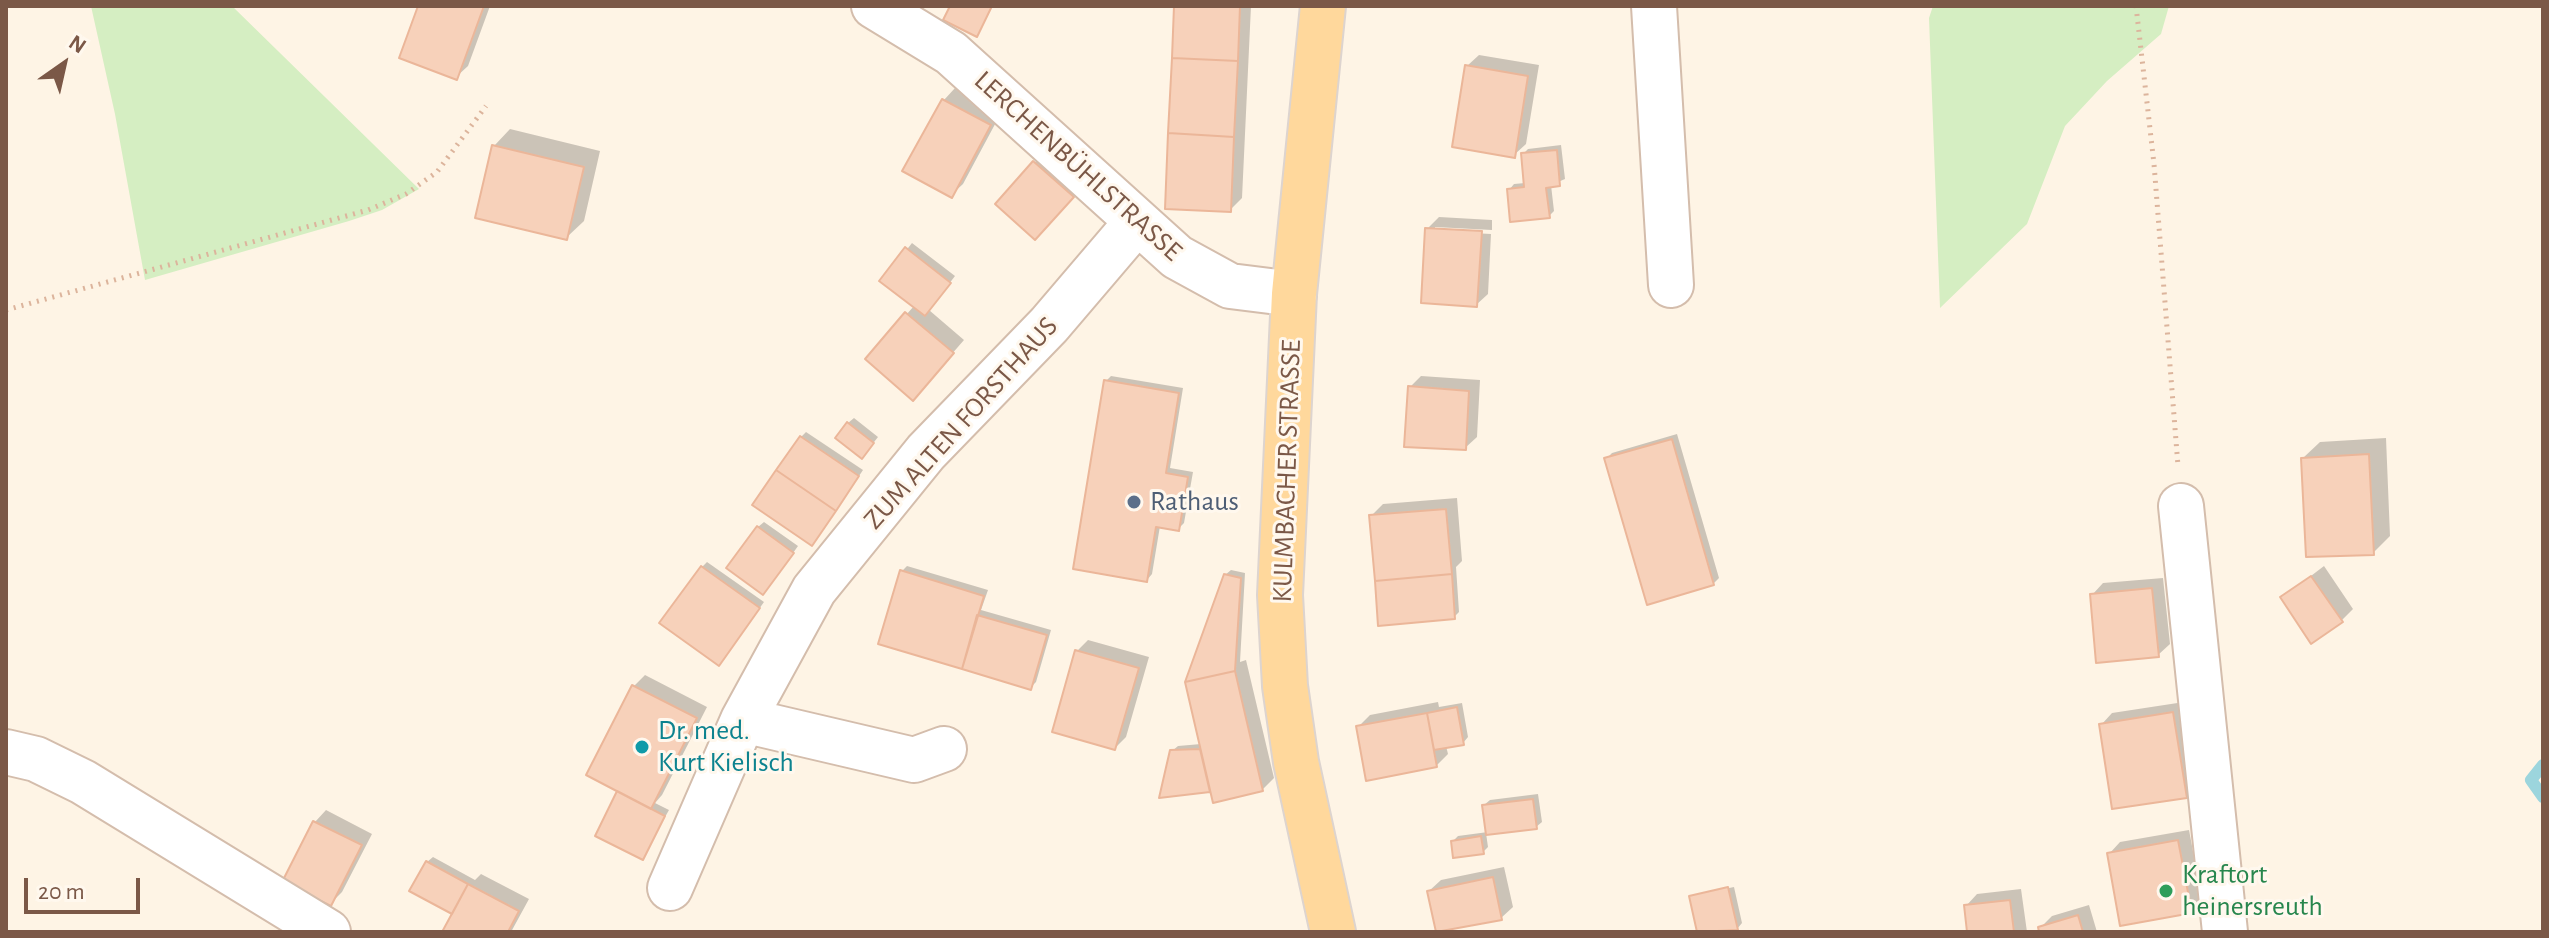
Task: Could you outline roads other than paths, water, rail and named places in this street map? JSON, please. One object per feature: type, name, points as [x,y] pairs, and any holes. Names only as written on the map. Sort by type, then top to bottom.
[{"type":"main road","name":"KULMBACHER STRASSE","points":[[1323,6],[1294,294],[1280,595],[1284,671],[1296,762],[1333,932]]},
{"type":"street","name":"LERCHENBÜHLSTRASSE","points":[[874,6],[951,53],[1177,257],[1230,286],[1294,294]]},
{"type":"street","points":[[1654,6],[1671,285]]},
{"type":"street","name":"ZUM ALTEN FORSTHAUS","points":[[670,888],[743,720],[814,590],[926,452],[1049,325],[1136,223]]},
{"type":"street","points":[[2181,506],[2225,932]]},
{"type":"street","points":[[743,720],[914,760],[944,749]]},
{"type":"street","points":[[6,752],[36,759],[83,782],[328,932]]},
{"type":"waterway","points":[[2543,765],[2531,780],[2543,797]]},
{"type":"place","name":"Rathaus","points":[[1134,502]]},
{"type":"place","name":"Dr. med. Kurt Kielisch","points":[[642,747]]},
{"type":"place","name":"Kraftort heinersreuth","points":[[2166,891]]}]
